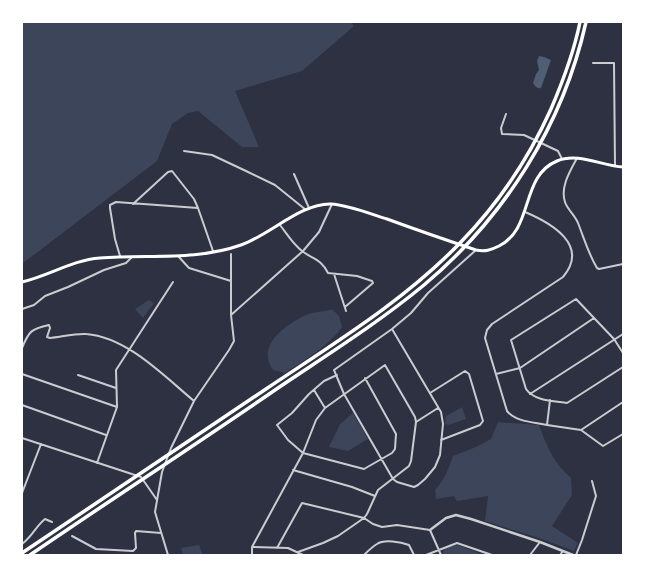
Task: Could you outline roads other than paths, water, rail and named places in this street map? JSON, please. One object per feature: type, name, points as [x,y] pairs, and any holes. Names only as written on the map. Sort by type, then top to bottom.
[{"type":"highway","points":[[22,553],[182,447],[367,320],[420,280],[459,244],[500,195],[531,147],[544,123],[558,91],[571,56],[580,22]]},
{"type":"highway","points":[[30,555],[185,452],[382,316],[424,285],[448,263],[478,234],[506,197],[537,150],[550,126],[564,93],[577,59],[586,22]]},
{"type":"main road","points":[[22,282],[76,263],[99,258],[178,256],[214,253],[256,239],[308,209],[319,205],[332,204],[362,211],[476,250],[484,251],[494,249],[509,240],[516,232],[532,186],[538,176],[556,161],[577,158],[615,167],[623,167]]},
{"type":"street","points":[[593,63],[614,63],[615,167]]},
{"type":"street","points":[[506,114],[501,128],[502,134],[524,135],[558,151],[562,159]]},
{"type":"street","points":[[184,151],[212,155],[275,185],[308,209]]},
{"type":"street","points":[[577,158],[566,181],[564,194],[565,202],[578,221],[583,240],[597,268],[599,269],[623,264]]},
{"type":"street","points":[[133,204],[168,172],[172,171],[194,199],[214,253]]},
{"type":"street","points":[[294,174],[308,209]]},
{"type":"street","points":[[120,257],[115,239],[110,204],[116,202],[198,208]]},
{"type":"street","points":[[231,315],[302,251],[319,232],[332,204]]},
{"type":"street","points":[[524,212],[542,219],[564,236],[571,250],[572,259],[570,267],[563,277],[492,324],[487,330],[485,338],[507,411],[516,419],[581,430],[604,446],[623,434]]},
{"type":"street","points":[[280,225],[290,239],[302,251],[322,263],[328,274],[357,276],[372,281],[373,283],[345,307]]},
{"type":"street","points":[[392,329],[430,393],[442,417],[440,455],[435,467],[418,485],[414,487],[397,482],[393,479],[383,459],[344,394],[334,370],[392,329],[411,313],[428,293],[476,250]]},
{"type":"street","points":[[168,555],[155,512],[162,472],[170,448],[194,401],[234,341],[231,315],[231,254]]},
{"type":"street","points":[[178,256],[189,268],[231,281]]},
{"type":"street","points":[[22,309],[34,305],[46,296],[68,288],[97,273],[126,263],[132,257]]},
{"type":"street","points":[[334,274],[346,311]]},
{"type":"street","points":[[97,463],[117,407],[116,370],[173,282]]},
{"type":"street","points":[[623,353],[614,339],[576,299],[511,340],[526,389],[530,394],[550,400],[567,403],[623,367]]},
{"type":"street","points":[[496,374],[520,368],[594,318]]},
{"type":"street","points":[[22,348],[32,330],[49,325],[50,328],[47,337],[85,333],[97,336],[129,349],[194,401]]},
{"type":"street","points":[[530,394],[623,334]]},
{"type":"street","points":[[252,555],[252,547],[303,453],[316,420],[325,408],[385,365],[415,417],[416,429],[412,461],[409,466],[378,490],[364,518],[338,536],[298,552]]},
{"type":"street","points":[[430,393],[465,370],[467,371],[483,421],[480,425],[441,440]]},
{"type":"street","points":[[22,374],[117,407]]},
{"type":"street","points":[[78,375],[116,388]]},
{"type":"street","points":[[337,375],[324,381],[309,394],[292,413],[277,425],[288,440],[303,453],[364,469],[392,454],[395,448],[396,434],[365,378]]},
{"type":"street","points":[[314,390],[325,408]]},
{"type":"street","points":[[547,425],[550,400]]},
{"type":"street","points":[[581,430],[623,402]]},
{"type":"street","points":[[22,405],[106,435]]},
{"type":"street","points":[[416,422],[438,408]]},
{"type":"street","points":[[22,438],[140,477],[157,500]]},
{"type":"street","points":[[22,493],[41,444]]},
{"type":"street","points":[[293,470],[352,487],[375,496]]},
{"type":"street","points":[[277,548],[302,503],[364,518],[373,524],[382,527],[398,526],[430,530],[446,518],[456,515],[540,542],[574,555],[582,540],[596,496],[592,481]]},
{"type":"street","points":[[22,482],[26,483]]},
{"type":"street","points":[[22,544],[45,519],[52,522]]},
{"type":"street","points":[[430,530],[441,555]]},
{"type":"street","points":[[72,536],[96,549],[133,551],[136,548],[136,531],[161,533]]},
{"type":"street","points":[[364,555],[383,541],[404,543],[409,545],[414,555]]},
{"type":"street","points":[[530,555],[540,542]]},
{"type":"street","points":[[426,555],[457,543],[492,555]]},
{"type":"street","points":[[252,547],[288,548],[304,555]]},
{"type":"street","points":[[560,555],[563,551]]}]
